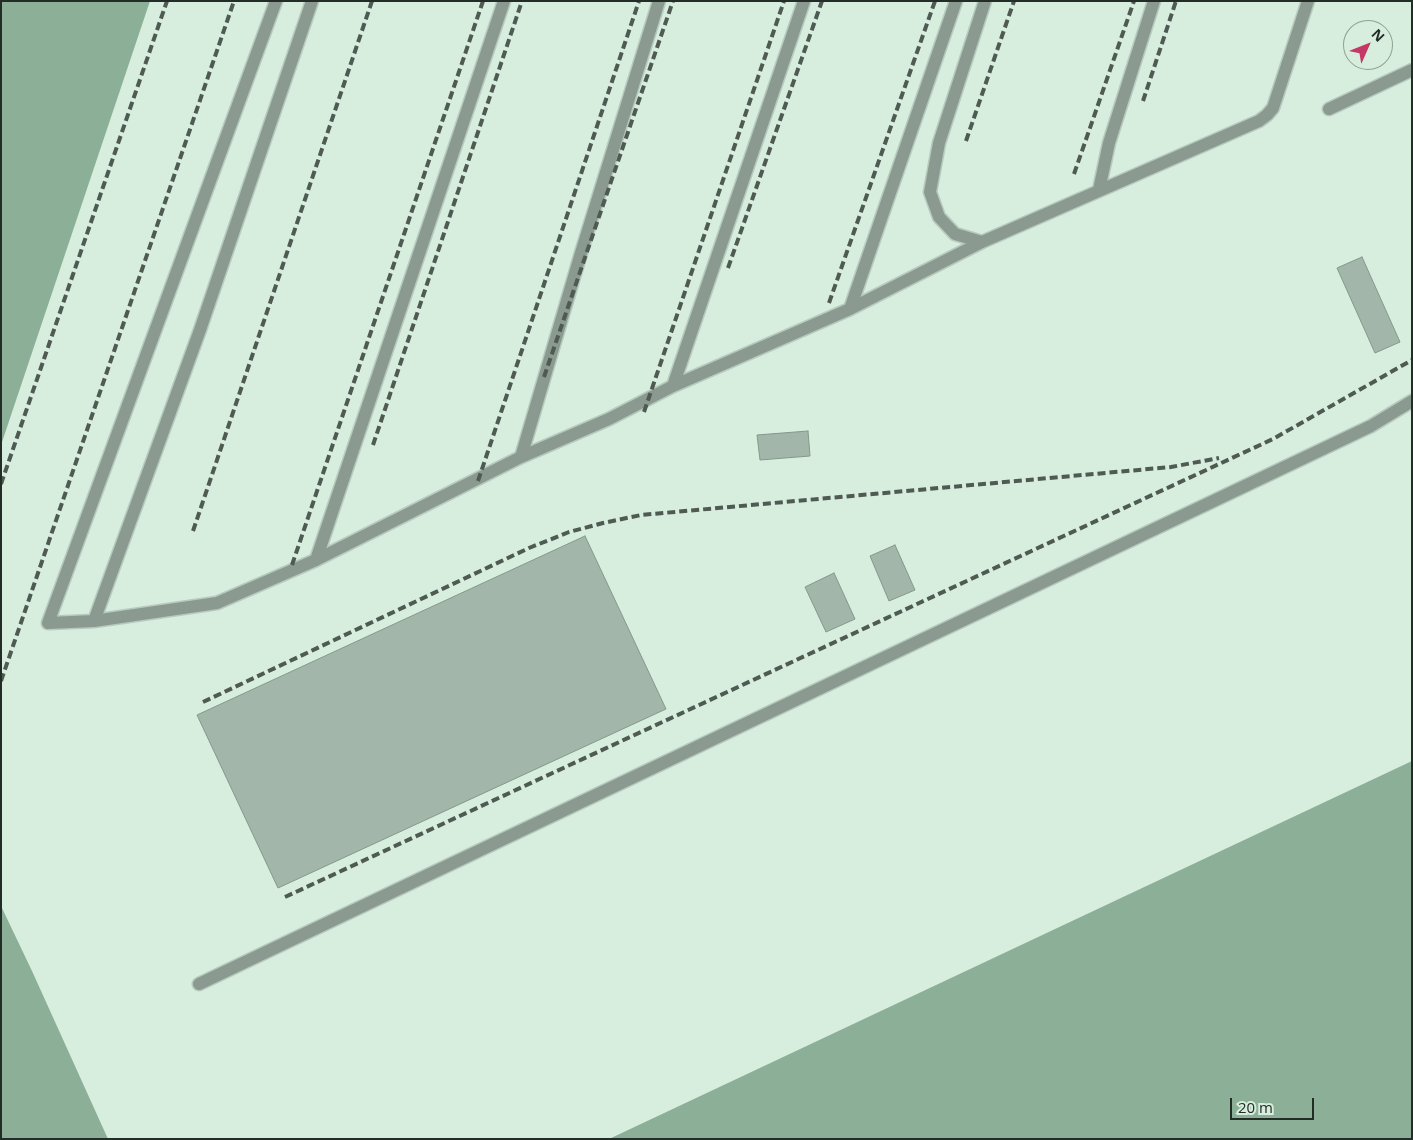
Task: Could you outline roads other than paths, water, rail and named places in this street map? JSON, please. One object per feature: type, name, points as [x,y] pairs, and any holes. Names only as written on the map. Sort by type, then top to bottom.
[{"type":"street","points":[[276,1],[48,623],[94,621],[218,603],[316,560],[521,457],[609,419],[673,386],[850,309],[982,242],[1259,120],[1274,108],[1308,1]]},
{"type":"street","points":[[94,621],[200,330],[312,1]]},
{"type":"street","points":[[316,560],[504,1]]},
{"type":"street","points":[[521,457],[578,262],[659,1]]},
{"type":"street","points":[[673,386],[804,1]]},
{"type":"street","points":[[850,309],[956,1]]},
{"type":"street","points":[[982,242],[955,234],[939,217],[930,192],[939,142],[985,1]]},
{"type":"street","points":[[1099,190],[1109,143],[1154,1]]},
{"type":"street","points":[[1329,109],[1412,70]]},
{"type":"street","points":[[199,984],[1362,430],[1412,401]]},
{"type":"railway","points":[[1,484],[167,1]]},
{"type":"railway","points":[[1,681],[234,1]]},
{"type":"railway","points":[[193,531],[372,1]]},
{"type":"railway","points":[[292,565],[483,1]]},
{"type":"railway","points":[[373,445],[522,1]]},
{"type":"railway","points":[[478,481],[639,1]]},
{"type":"railway","points":[[544,377],[673,1]]},
{"type":"railway","points":[[644,412],[784,1]]},
{"type":"railway","points":[[728,268],[822,1]]},
{"type":"railway","points":[[829,303],[935,1]]},
{"type":"railway","points":[[966,141],[1014,1]]},
{"type":"railway","points":[[1074,174],[1134,1]]},
{"type":"railway","points":[[1143,101],[1176,1]]},
{"type":"railway","points":[[285,897],[1273,439],[1412,360]]},
{"type":"railway","points":[[203,702],[529,548],[569,532],[603,523],[641,515],[1171,467],[1219,458]]}]
